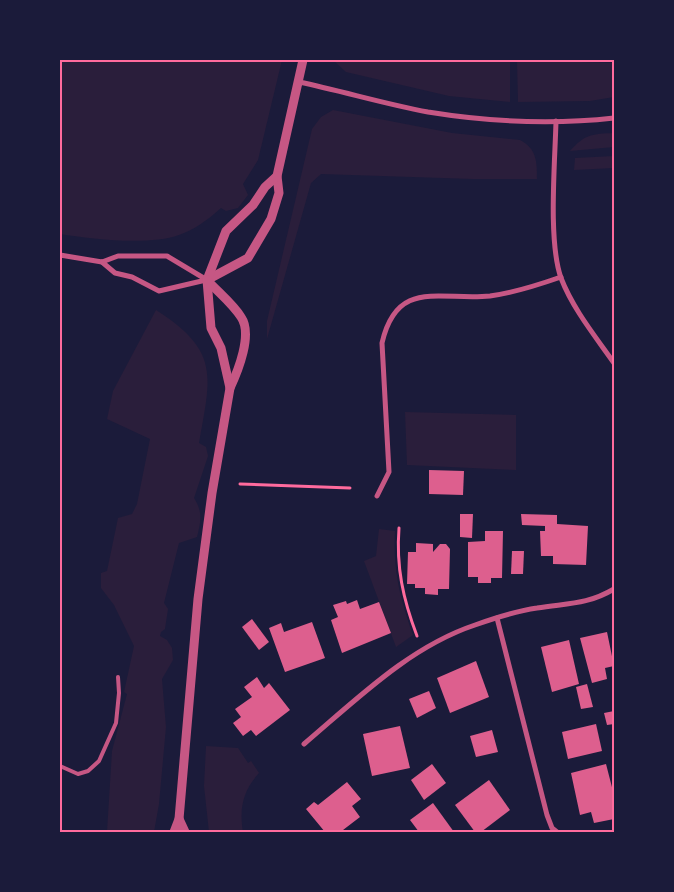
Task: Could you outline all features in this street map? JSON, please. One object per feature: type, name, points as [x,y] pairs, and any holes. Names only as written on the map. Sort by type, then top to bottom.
[{"type":"street","points":[[102,262],[115,273],[132,277],[159,291],[207,280],[248,258],[271,219],[279,193],[277,176],[303,60]]},
{"type":"street","points":[[299,82],[427,111],[514,122],[614,118]]},
{"type":"street","points":[[556,121],[555,227],[556,255],[561,277],[584,321],[614,363]]},
{"type":"street","points":[[230,388],[221,348],[211,328],[207,280],[226,231],[253,205],[264,187],[277,176]]},
{"type":"street","points":[[60,255],[102,262],[118,256],[167,256],[207,280],[242,318],[244,324],[244,344],[239,368],[230,388],[211,503],[198,599],[179,819],[174,832]]},
{"type":"street","points":[[377,496],[389,472],[382,343],[387,322],[399,307],[414,298],[490,296],[511,292],[561,277]]},
{"type":"street","points":[[304,744],[423,650],[449,635],[497,618],[538,608],[583,603],[614,588]]},
{"type":"street","points":[[497,618],[547,815],[554,830],[547,832]]},
{"type":"street","points":[[179,819],[185,832]]},
{"type":"lane","points":[[60,766],[78,774],[88,770],[99,761],[116,723],[119,693],[118,678]]},
{"type":"path","points":[[240,484],[350,488]]},
{"type":"path","points":[[399,528],[397,556],[400,582],[418,636]]},
{"type":"shaded area","points":[[60,60],[282,60],[258,160],[243,184],[248,195],[238,208],[226,211],[221,208],[196,227],[185,233],[167,238],[136,241],[87,238],[60,234]]},
{"type":"shaded area","points":[[333,60],[510,60],[510,102],[449,96],[346,72]]},
{"type":"shaded area","points":[[517,60],[614,63],[614,97],[590,101],[518,102]]},
{"type":"shaded area","points":[[333,110],[452,133],[520,140],[530,147],[535,156],[537,179],[321,174],[311,183],[267,339],[267,321],[312,129],[321,117]]},
{"type":"shaded area","points":[[614,133],[614,147],[570,151],[580,141],[589,136]]},
{"type":"shaded area","points":[[614,156],[614,168],[574,170],[575,158]]},
{"type":"shaded area","points":[[156,310],[177,325],[191,339],[201,352],[206,366],[208,382],[199,443],[206,447],[208,456],[194,498],[199,508],[200,517],[197,537],[179,543],[164,603],[168,609],[165,629],[161,632],[160,636],[167,640],[172,648],[173,660],[162,679],[166,727],[159,804],[154,832],[107,832],[112,751],[127,694],[124,692],[134,646],[114,605],[101,588],[101,573],[107,571],[118,518],[132,514],[137,504],[150,439],[107,419],[113,391]]},
{"type":"shaded area","points":[[405,412],[516,415],[516,470],[407,465]]},
{"type":"shaded area","points":[[379,529],[395,531],[395,559],[398,584],[413,635],[396,647],[364,561],[376,556]]},
{"type":"shaded area","points":[[206,746],[238,748],[248,763],[251,761],[259,773],[249,786],[244,800],[242,808],[243,832],[209,832],[204,786]]},
{"type":"building","points":[[429,470],[464,471],[463,495],[429,494]]},
{"type":"building","points":[[460,514],[473,514],[472,538],[460,537]]},
{"type":"building","points":[[521,514],[557,515],[557,524],[588,526],[586,565],[553,564],[553,556],[541,556],[540,531],[545,531],[545,526],[522,525]]},
{"type":"building","points":[[485,531],[503,531],[502,578],[491,578],[491,583],[478,583],[478,577],[468,577],[468,542],[485,541]]},
{"type":"building","points":[[416,543],[433,544],[433,552],[440,544],[446,544],[450,549],[449,589],[438,589],[438,595],[425,594],[425,588],[415,588],[415,584],[407,584],[408,552],[416,552]]},
{"type":"building","points":[[512,551],[524,551],[523,574],[511,574]]},
{"type":"building","points":[[357,600],[360,609],[379,602],[391,633],[342,653],[331,620],[338,617],[333,605],[346,601],[347,604]]},
{"type":"building","points":[[252,619],[269,642],[259,650],[242,627]]},
{"type":"building","points":[[312,622],[325,658],[285,672],[269,628],[281,623],[284,632]]},
{"type":"building","points":[[607,632],[614,666],[605,668],[607,679],[592,683],[580,638]]},
{"type":"building","points":[[569,640],[579,684],[552,692],[541,647]]},
{"type":"building","points":[[476,661],[489,697],[450,713],[437,678]]},
{"type":"building","points":[[257,677],[264,688],[269,683],[290,710],[256,736],[251,730],[243,736],[233,723],[241,717],[235,709],[252,697],[244,687]]},
{"type":"building","points":[[587,684],[593,707],[581,709],[576,687]]},
{"type":"building","points":[[429,691],[436,708],[417,718],[409,699]]},
{"type":"building","points":[[614,711],[614,724],[607,725],[604,713]]},
{"type":"building","points":[[596,724],[602,751],[568,759],[562,732]]},
{"type":"building","points":[[400,726],[410,768],[372,776],[363,734]]},
{"type":"building","points":[[492,730],[498,752],[476,757],[470,736]]},
{"type":"building","points":[[432,764],[446,783],[424,800],[411,780]]},
{"type":"building","points":[[606,764],[614,795],[614,819],[594,823],[591,812],[580,815],[571,773]]},
{"type":"building","points":[[489,780],[510,810],[481,832],[475,832],[455,805]]},
{"type":"building","points":[[347,782],[361,799],[352,806],[360,817],[343,830],[344,832],[325,832],[306,809],[314,802],[318,805]]},
{"type":"building","points":[[433,803],[454,832],[419,832],[410,820]]}]
